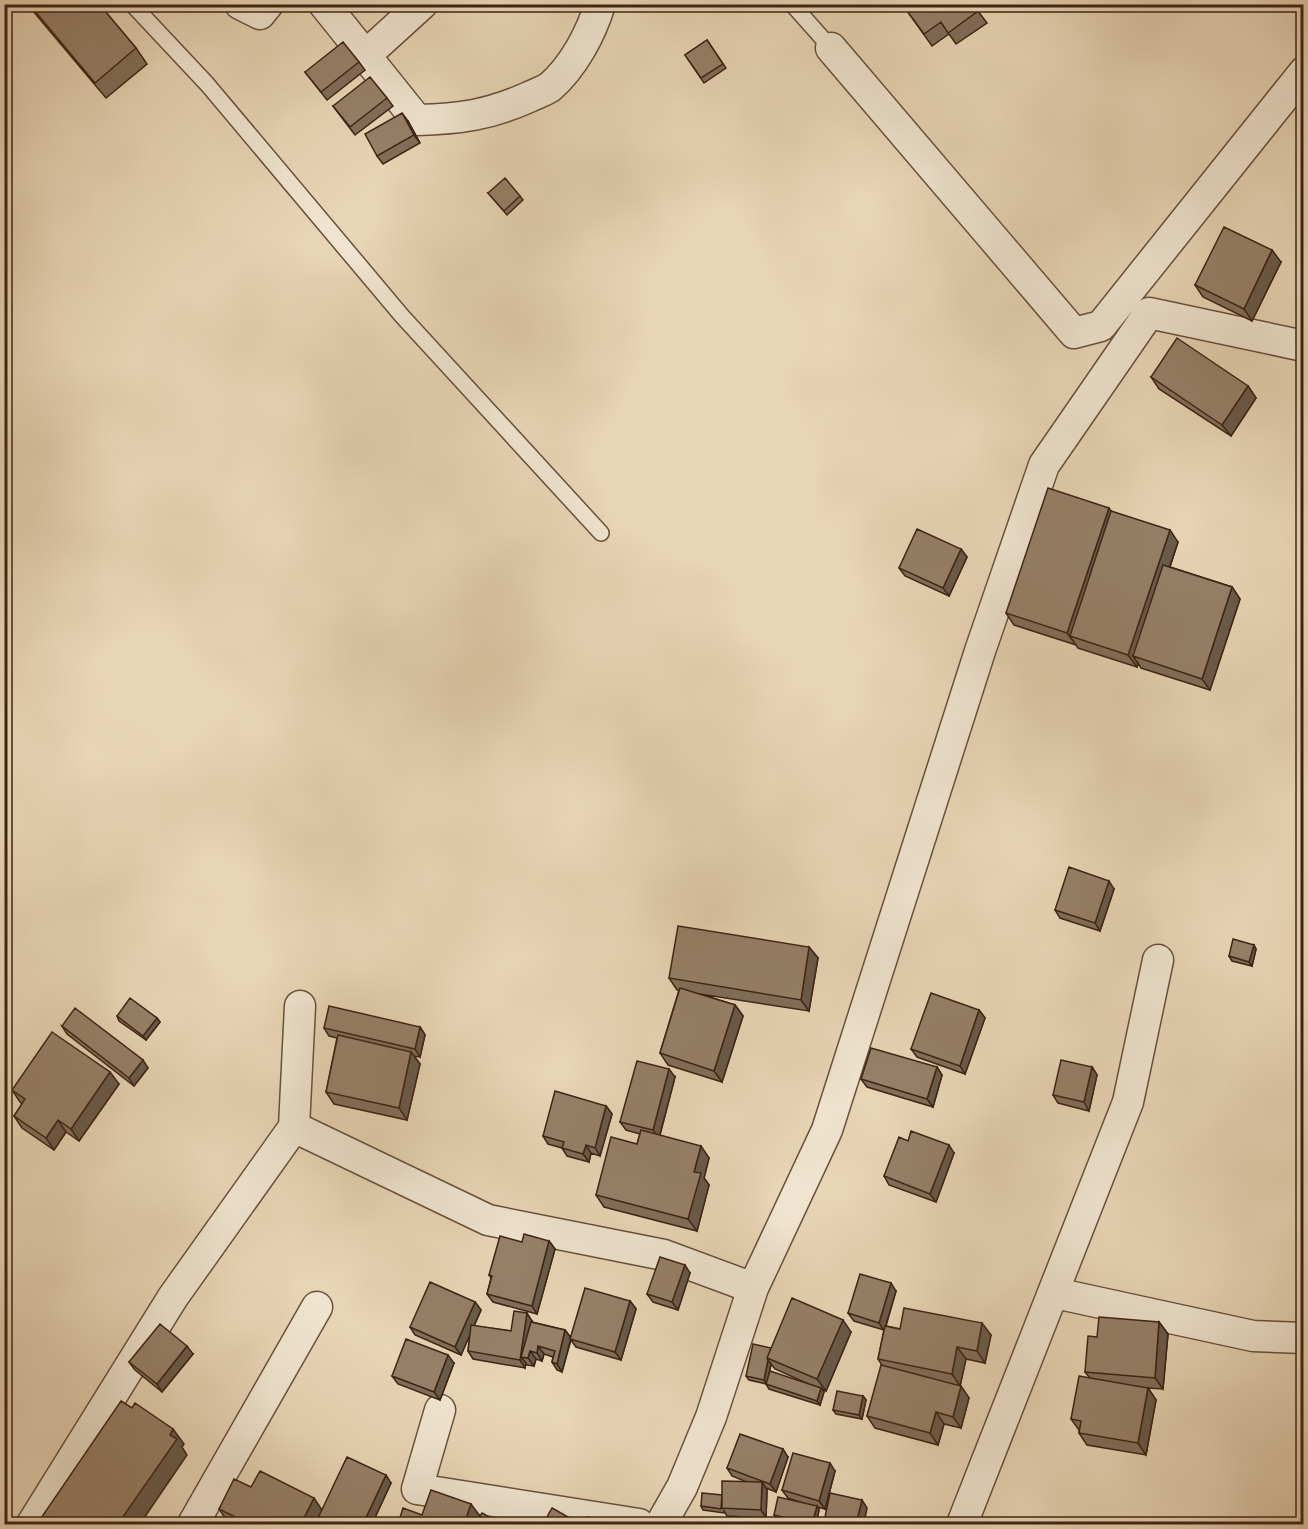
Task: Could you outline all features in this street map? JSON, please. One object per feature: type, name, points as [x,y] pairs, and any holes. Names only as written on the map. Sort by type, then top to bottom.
[{"type":"street","points":[[240,4],[260,14],[268,4]]},
{"type":"street","points":[[324,4],[417,120],[457,119],[503,109],[549,88],[577,56],[594,23],[600,4]]},
{"type":"street","points":[[366,55],[422,4]]},
{"type":"street","points":[[831,48],[1074,333],[1101,326],[1304,72]]},
{"type":"street","points":[[661,1524],[682,1487],[711,1417],[753,1288],[827,1130],[980,651],[1044,465],[1149,313],[1304,346]]},
{"type":"street","points":[[962,1524],[1128,1102],[1158,960]]},
{"type":"street","points":[[32,1524],[173,1297],[294,1127],[300,1006]]},
{"type":"street","points":[[294,1127],[488,1220],[664,1255],[753,1288]]},
{"type":"street","points":[[1054,1293],[1253,1336],[1304,1338]]},
{"type":"street","points":[[193,1524],[317,1307]]},
{"type":"street","points":[[440,1410],[417,1489],[639,1524]]},
{"type":"lane","points":[[132,4],[207,84],[402,316],[601,533]]},
{"type":"lane","points":[[792,4],[831,48]]},
{"type":"building","points":[[29,4],[99,4],[136,48],[95,83]]},
{"type":"building","points":[[902,4],[973,4],[978,11],[948,33],[941,22],[924,34]]},
{"type":"building","points":[[707,40],[723,64],[701,78],[685,55]]},
{"type":"building","points":[[343,42],[359,62],[321,92],[305,72]]},
{"type":"building","points":[[370,77],[387,98],[350,127],[333,106]]},
{"type":"building","points":[[402,113],[414,135],[377,156],[365,134]]},
{"type":"building","points":[[505,178],[520,196],[504,211],[488,193]]},
{"type":"building","points":[[1224,227],[1272,250],[1244,309],[1195,285]]},
{"type":"building","points":[[1177,338],[1248,386],[1222,425],[1151,377]]},
{"type":"building","points":[[1048,488],[1109,508],[1067,633],[1006,613]]},
{"type":"building","points":[[1111,511],[1170,530],[1128,655],[1070,636]]},
{"type":"building","points":[[917,529],[961,549],[943,588],[899,568]]},
{"type":"building","points":[[1163,565],[1232,587],[1202,679],[1133,656]]},
{"type":"building","points":[[1069,867],[1109,881],[1095,923],[1055,910]]},
{"type":"building","points":[[678,926],[809,947],[801,1000],[669,978]]},
{"type":"building","points":[[1233,939],[1254,945],[1249,962],[1229,956]]},
{"type":"building","points":[[680,988],[735,1005],[714,1071],[660,1053]]},
{"type":"building","points":[[931,993],[979,1010],[960,1066],[911,1049]]},
{"type":"building","points":[[130,998],[157,1018],[143,1036],[117,1016]]},
{"type":"building","points":[[329,1006],[420,1027],[415,1049],[324,1028]]},
{"type":"building","points":[[75,1008],[143,1060],[129,1078],[62,1026]]},
{"type":"building","points":[[52,1032],[110,1072],[71,1129],[58,1120],[46,1138],[14,1116],[25,1099],[12,1090]]},
{"type":"building","points":[[338,1035],[411,1052],[399,1108],[326,1092]]},
{"type":"building","points":[[871,1048],[937,1067],[927,1099],[861,1079]]},
{"type":"building","points":[[1061,1060],[1092,1067],[1084,1102],[1053,1095]]},
{"type":"building","points":[[637,1061],[669,1069],[653,1130],[620,1122]]},
{"type":"building","points":[[555,1091],[606,1106],[595,1148],[586,1145],[583,1154],[562,1148],[564,1142],[543,1136]]},
{"type":"building","points":[[641,1130],[701,1146],[694,1172],[701,1173],[688,1219],[596,1195],[611,1137],[637,1144]]},
{"type":"building","points":[[911,1131],[949,1145],[930,1194],[884,1176],[899,1137],[908,1141]]},
{"type":"building","points":[[524,1234],[549,1241],[532,1306],[487,1294],[492,1276],[489,1275],[500,1236],[522,1242]]},
{"type":"building","points":[[660,1257],[685,1265],[672,1302],[647,1294]]},
{"type":"building","points":[[860,1274],[891,1283],[879,1323],[848,1313]]},
{"type":"building","points":[[430,1282],[475,1302],[455,1347],[410,1327]]},
{"type":"building","points":[[585,1288],[630,1301],[615,1352],[570,1339]]},
{"type":"building","points":[[792,1298],[843,1320],[817,1379],[767,1358]]},
{"type":"building","points":[[904,1308],[982,1323],[977,1351],[957,1347],[952,1374],[878,1359],[885,1326],[900,1329]]},
{"type":"building","points":[[514,1311],[527,1313],[520,1360],[468,1351],[471,1325],[511,1331]]},
{"type":"building","points":[[1099,1317],[1159,1322],[1155,1378],[1085,1372],[1088,1336],[1097,1337]]},
{"type":"building","points":[[531,1322],[565,1330],[557,1364],[552,1362],[555,1351],[538,1346],[537,1353],[530,1351],[528,1358],[521,1357]]},
{"type":"building","points":[[160,1324],[187,1346],[157,1384],[129,1362]]},
{"type":"building","points":[[406,1339],[448,1355],[434,1392],[392,1376]]},
{"type":"building","points":[[753,1344],[771,1348],[764,1380],[746,1376]]},
{"type":"building","points":[[881,1365],[961,1386],[953,1417],[936,1412],[930,1433],[867,1416]]},
{"type":"building","points":[[770,1371],[821,1388],[817,1401],[766,1384]]},
{"type":"building","points":[[1079,1376],[1148,1388],[1138,1443],[1079,1433],[1081,1421],[1071,1419]]},
{"type":"building","points":[[837,1391],[863,1396],[859,1415],[833,1410]]},
{"type":"building","points":[[121,1401],[132,1408],[135,1403],[173,1429],[170,1435],[177,1439],[118,1524],[37,1524]]},
{"type":"building","points":[[740,1434],[783,1449],[770,1484],[727,1468]]},
{"type":"building","points":[[793,1453],[830,1463],[819,1501],[782,1490]]},
{"type":"building","points":[[347,1457],[386,1475],[363,1524],[333,1524],[318,1518]]},
{"type":"building","points":[[260,1471],[314,1498],[301,1524],[242,1524],[243,1521],[219,1509],[234,1479],[251,1487]]},
{"type":"building","points":[[722,1481],[762,1482],[761,1510],[722,1508]]},
{"type":"building","points":[[431,1490],[471,1504],[464,1524],[398,1524],[403,1508],[422,1515]]},
{"type":"building","points":[[702,1493],[722,1495],[721,1509],[701,1506]]},
{"type":"building","points":[[830,1493],[862,1500],[856,1524],[824,1522]]},
{"type":"building","points":[[778,1497],[817,1506],[812,1524],[774,1515]]},
{"type":"building","points":[[552,1508],[577,1522],[576,1524],[543,1524]]},
{"type":"building","points":[[482,1513],[500,1523],[476,1524]]},
{"type":"building","points":[[587,1517],[610,1524],[584,1524]]},
{"type":"building","points":[[893,1519],[913,1522],[913,1524],[892,1524]]}]
